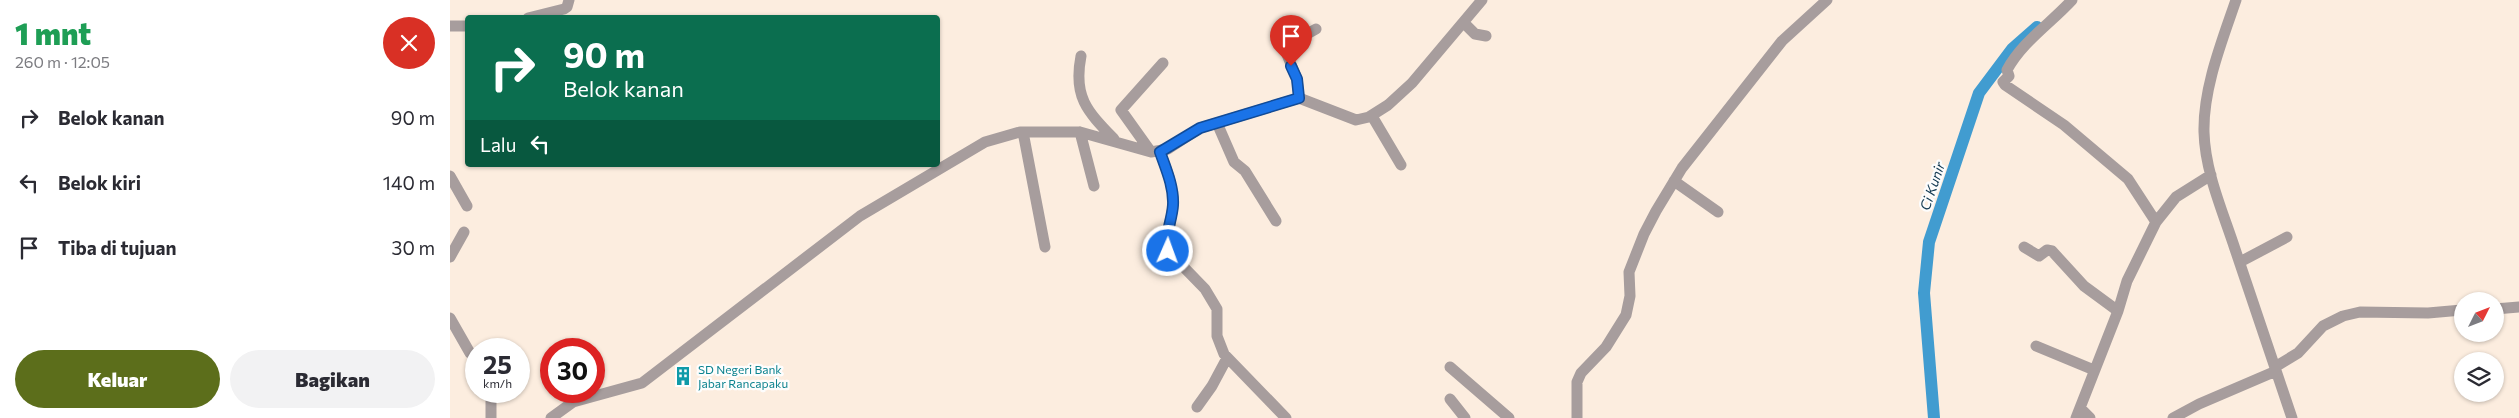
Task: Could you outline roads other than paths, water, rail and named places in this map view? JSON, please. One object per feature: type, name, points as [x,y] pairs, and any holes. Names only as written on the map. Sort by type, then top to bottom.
[{"type":"street","points":[[540,15],[564,9],[567,7],[569,0]]},
{"type":"street","points":[[551,418],[561,414],[586,397],[642,383],[846,226],[922,178],[995,137],[1023,132],[1080,132],[1156,152],[1176,144],[1190,133],[1299,98],[1356,120],[1372,116],[1388,105],[1412,83],[1464,24],[1482,0]]},
{"type":"street","points":[[1577,418],[1577,382],[1580,373],[1606,348],[1626,315],[1630,296],[1630,272],[1634,256],[1644,234],[1674,181],[1715,125],[1754,79],[1782,41],[1827,0]]},
{"type":"street","points":[[2072,0],[2023,49],[2008,67],[2009,76],[2003,82],[2074,133],[2128,179],[2156,222]]},
{"type":"street","points":[[2236,0],[2220,49],[2206,104],[2204,138],[2211,175],[2292,418]]},
{"type":"street","points":[[1464,24],[1475,34],[1486,36]]},
{"type":"street","points":[[450,26],[465,26]]},
{"type":"street","points":[[1299,98],[1297,79],[1284,48],[1316,29]]},
{"type":"street","points":[[1081,56],[1078,82],[1082,99],[1092,116],[1114,140]]},
{"type":"street","points":[[1162,63],[1121,110],[1156,152],[1169,178],[1173,204],[1166,244],[1168,251],[1205,289],[1217,309],[1217,336],[1227,358],[1286,418]]},
{"type":"street","points":[[1372,116],[1401,164]]},
{"type":"street","points":[[1217,123],[1234,162],[1245,171],[1276,221]]},
{"type":"street","points":[[1023,132],[1045,248]]},
{"type":"street","points":[[1080,132],[1094,186]]},
{"type":"street","points":[[921,167],[922,178]]},
{"type":"street","points":[[2090,418],[2078,413],[2118,311],[2127,281],[2156,222],[2176,197],[2211,175]]},
{"type":"street","points":[[450,176],[467,206]]},
{"type":"street","points":[[1674,181],[1718,212]]},
{"type":"street","points":[[450,257],[464,232]]},
{"type":"street","points":[[2240,262],[2287,237]]},
{"type":"street","points":[[2024,247],[2039,256],[2047,250],[2052,250],[2084,286],[2118,311]]},
{"type":"street","points":[[2504,309],[2519,307]]},
{"type":"street","points":[[2173,418],[2276,369],[2298,353],[2323,326],[2343,316],[2360,312],[2454,310]]},
{"type":"street","points":[[450,318],[465,344]]},
{"type":"street","points":[[2036,346],[2094,370]]},
{"type":"street","points":[[1197,407],[1212,386],[1227,358]]},
{"type":"street","points":[[1450,367],[1509,418]]},
{"type":"street","points":[[1450,400],[1466,418]]},
{"type":"street","points":[[491,418],[492,403]]},
{"type":"waterway","name":"Ci Kunir","points":[[1934,418],[1924,293],[1929,242],[1979,93],[2012,49],[2037,27]]},
{"type":"place","name":"SD Negeri Bank Jabar Rancapaku","points":[[683,376]]}]
